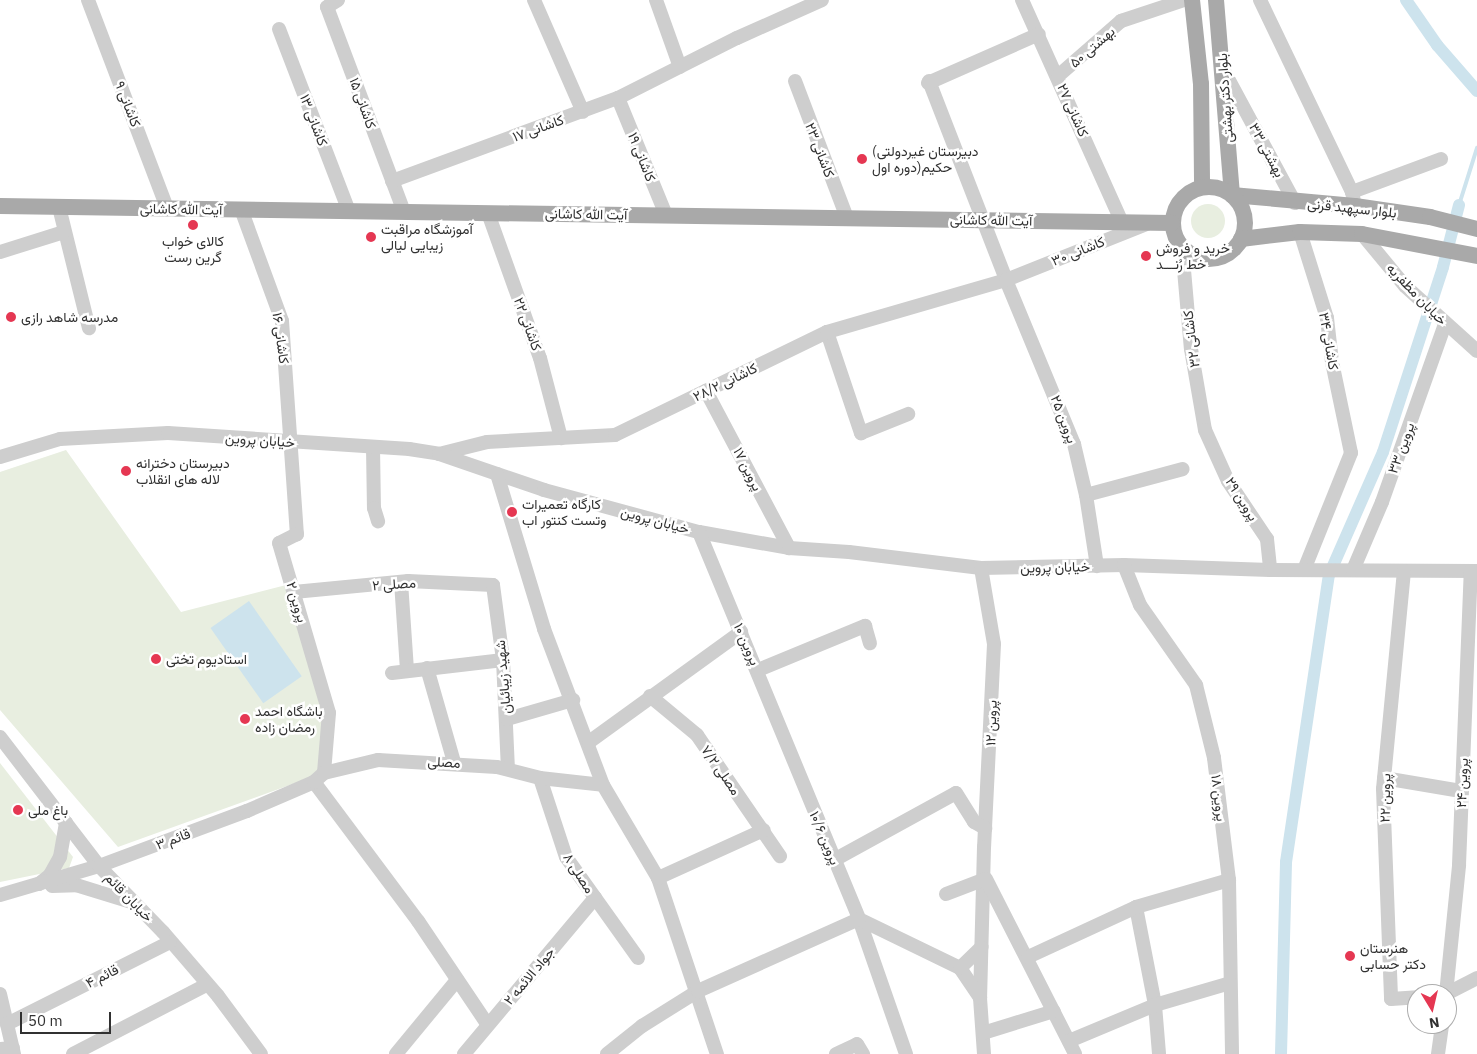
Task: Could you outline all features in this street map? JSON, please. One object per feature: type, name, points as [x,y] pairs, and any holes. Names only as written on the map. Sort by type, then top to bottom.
[{"type":"main road","name":"بلوار دکتر بهشتی","points":[[1192,0],[1201,84],[1202,187]]},
{"type":"main road","name":"بلوار دکتر بهشتی","points":[[1216,0],[1224,71],[1232,195]]},
{"type":"main road","points":[[1202,187],[1223,190],[1232,195],[1244,216],[1241,238],[1227,254],[1218,258],[1197,257],[1182,247],[1174,234],[1172,223],[1181,200],[1202,187]]},
{"type":"main road","name":"بلوار سپهبد قرنی","points":[[1232,195],[1295,203],[1353,199],[1473,228]]},
{"type":"main road","name":"آیت الله کاشانی","points":[[0,206],[1172,223]]},
{"type":"main road","name":"بلوار سپهبد قرنی","points":[[1241,238],[1300,232],[1362,234],[1423,243],[1470,254]]},
{"type":"street","name":"کاشانی ۹","points":[[88,0],[167,208]]},
{"type":"street","name":"کاشانی ۱۵","points":[[338,0],[327,7],[404,212]]},
{"type":"street","points":[[534,0],[583,112]]},
{"type":"street","points":[[656,0],[680,67]]},
{"type":"street","name":"کاشانی ۱۷","points":[[392,181],[618,98],[822,0]]},
{"type":"street","name":"کاشانی ۲۷","points":[[1022,0],[1058,76],[1122,222]]},
{"type":"street","name":"بهشتی ۵۰","points":[[1058,76],[1121,21],[1184,0]]},
{"type":"street","points":[[1260,0],[1353,199],[1441,159]]},
{"type":"street","name":"کاشانی ۱۳","points":[[279,29],[349,211]]},
{"type":"street","name":"پروین ۲۵","points":[[1039,34],[928,82],[985,220],[1006,280],[1074,444],[1086,495],[1097,566]]},
{"type":"street","name":"بهشتی ۳۳","points":[[1224,71],[1295,203]]},
{"type":"street","name":"کاشانی ۲۳","points":[[795,81],[847,218]]},
{"type":"street","name":"کاشانی ۱۹","points":[[618,98],[666,216]]},
{"type":"street","points":[[59,207],[89,328]]},
{"type":"street","name":"کاشانی ۱۶","points":[[241,209],[282,321],[292,442]]},
{"type":"street","name":"کاشانی ۲۲","points":[[488,213],[540,358],[561,438]]},
{"type":"street","name":"کاشانی ۳۰","points":[[1006,280],[1151,222]]},
{"type":"street","points":[[0,252],[64,232]]},
{"type":"street","name":"کاشانی ۳۴","points":[[1300,232],[1327,318],[1332,362],[1351,453],[1304,570]]},
{"type":"street","name":"خیابان مظفریه","points":[[1362,234],[1406,286],[1445,324],[1477,351]]},
{"type":"street","name":"کاشانی ۳۲","points":[[1182,247],[1191,349],[1205,430]]},
{"type":"street","name":"کاشانی ۲۸/۲","points":[[438,454],[487,442],[615,435],[827,332],[1006,280]]},
{"type":"street","name":"پروین ۳۳","points":[[1353,570],[1382,502],[1445,324]]},
{"type":"street","points":[[827,332],[861,433],[908,414]]},
{"type":"street","name":"پروین ۱۷","points":[[706,391],[789,548]]},
{"type":"street","name":"پروین ۲۹","points":[[1205,430],[1228,481],[1267,539],[1270,570]]},
{"type":"street","name":"خیابان پروین","points":[[0,457],[60,439],[168,433],[373,447],[438,454],[497,474],[699,532],[789,548],[849,552],[981,568],[1124,564],[1270,570],[1353,570]]},
{"type":"street","name":"پروین ۲","points":[[292,442],[297,534],[279,542],[329,713],[319,778]]},
{"type":"street","points":[[373,447],[374,508],[378,521]]},
{"type":"street","points":[[1086,495],[1183,469]]},
{"type":"street","points":[[497,474],[544,629],[589,742],[603,785],[658,878],[698,991],[717,1054]]},
{"type":"street","name":"پروین ۱۰","points":[[699,532],[793,757]]},
{"type":"street","name":"پروین ۱۸","points":[[1124,564],[1140,605],[1196,685],[1214,758],[1229,880],[1232,1054]]},
{"type":"street","name":"پروین ۱۲","points":[[981,568],[994,644],[985,828],[980,998],[984,1054]]},
{"type":"street","points":[[1353,570],[1474,571]]},
{"type":"street","name":"پروین ۲۲","points":[[1404,571],[1384,778],[1391,999],[1407,998]]},
{"type":"street","name":"پروین ۲۴","points":[[1447,984],[1459,865],[1461,792],[1474,571]]},
{"type":"street","points":[[401,582],[408,671]]},
{"type":"street","name":"مصلی ۲","points":[[294,592],[401,582],[493,585]]},
{"type":"street","name":"شهید زیبائیان","points":[[493,585],[503,660],[508,769]]},
{"type":"street","points":[[758,670],[865,626],[870,643]]},
{"type":"street","points":[[589,742],[650,696],[741,632]]},
{"type":"street","points":[[392,673],[503,660]]},
{"type":"street","points":[[427,668],[454,762]]},
{"type":"street","name":"مصلی ۷/۲","points":[[650,696],[697,735],[764,830],[780,856]]},
{"type":"street","points":[[507,719],[573,700]]},
{"type":"street","name":"خیابان قائم","points":[[0,737],[100,866],[170,942],[261,1054]]},
{"type":"street","name":"پروین ۱۰/۶","points":[[793,757],[859,919],[906,1054]]},
{"type":"street","name":"مصلی","points":[[247,811],[319,778],[378,760],[454,762],[508,769],[540,778],[603,785]]},
{"type":"street","points":[[319,778],[488,1026]]},
{"type":"street","name":"مصلی ۸","points":[[540,778],[566,857],[638,958]]},
{"type":"street","points":[[1384,778],[1461,792]]},
{"type":"street","points":[[834,860],[956,793],[974,822],[985,828]]},
{"type":"street","name":"قائم ۳","points":[[37,886],[100,866],[247,811]]},
{"type":"street","points":[[37,886],[50,875],[60,857],[66,823]]},
{"type":"street","points":[[658,878],[764,830]]},
{"type":"street","points":[[946,894],[985,878]]},
{"type":"street","name":"پروین ۱۲","points":[[985,878],[1028,957],[1072,1048]]},
{"type":"street","points":[[1028,957],[1136,907],[1229,880]]},
{"type":"street","points":[[0,895],[37,886],[76,885],[135,903]]},
{"type":"street","name":"جواد الائمه ۲","points":[[464,1054],[595,898]]},
{"type":"street","points":[[1136,907],[1155,1005],[1159,1054]]},
{"type":"street","points":[[607,1054],[642,1026],[698,991],[859,919],[960,968],[980,998]]},
{"type":"street","name":"قائم ۴","points":[[7,1024],[170,942]]},
{"type":"street","points":[[960,968],[982,947]]},
{"type":"street","points":[[1457,988],[1477,978]]},
{"type":"street","points":[[396,1054],[457,980]]},
{"type":"street","points":[[1072,1048],[1155,1005],[1230,983]]},
{"type":"street","points":[[73,1054],[206,985]]},
{"type":"street","points":[[0,994],[7,1024],[9,1050]]},
{"type":"street","points":[[983,1033],[1054,1011]]},
{"type":"street","points":[[1438,1054],[1441,1034]]},
{"type":"street","points":[[836,1054],[857,1044],[863,1054]]},
{"type":"shaded area","points":[[1208,204],[1220,209],[1225,221],[1220,233],[1208,238],[1196,233],[1191,221],[1196,209]]},
{"type":"shaded area","name":"استادیوم تختی","points":[[66,450],[181,612],[290,584],[325,706],[323,773],[118,847],[0,710],[0,472]]},
{"type":"shaded area","name":"باغ ملی","points":[[0,763],[73,857],[69,868],[0,882]]},
{"type":"water","points":[[249,601],[302,676],[263,703],[210,628]]},
{"type":"waterway","points":[[1406,0],[1437,45],[1477,91]]},
{"type":"waterway","points":[[1459,205],[1477,148]]},
{"type":"waterway","points":[[1281,1054],[1286,862],[1329,575],[1383,452],[1443,267],[1459,205]]},
{"type":"place","name":"(دبیرستان غيردولتی حکیم(دوره اول","points":[[862,159]]},
{"type":"place","name":"کالای خواب گرین رست","points":[[193,225]]},
{"type":"place","name":"آموزشگاه مراقبت زیبایی لیالی","points":[[371,237]]},
{"type":"place","name":"خرید و فروش خط رُنـــد","points":[[1146,256]]},
{"type":"place","name":"مدرسه شاهد رازی","points":[[11,317]]},
{"type":"place","name":"دبیرستان دخترانه لاله های انقلاب","points":[[126,471]]},
{"type":"place","name":"کارگاه تعمیرات وتست کنتور اب","points":[[512,512]]},
{"type":"place","name":"استادیوم تختی","points":[[156,659]]},
{"type":"place","name":"باشگاه احمد رمضان زاده","points":[[245,719]]},
{"type":"place","name":"باغ ملی","points":[[18,810]]},
{"type":"place","name":"هنرستان دکتر حسابی","points":[[1350,956]]}]
